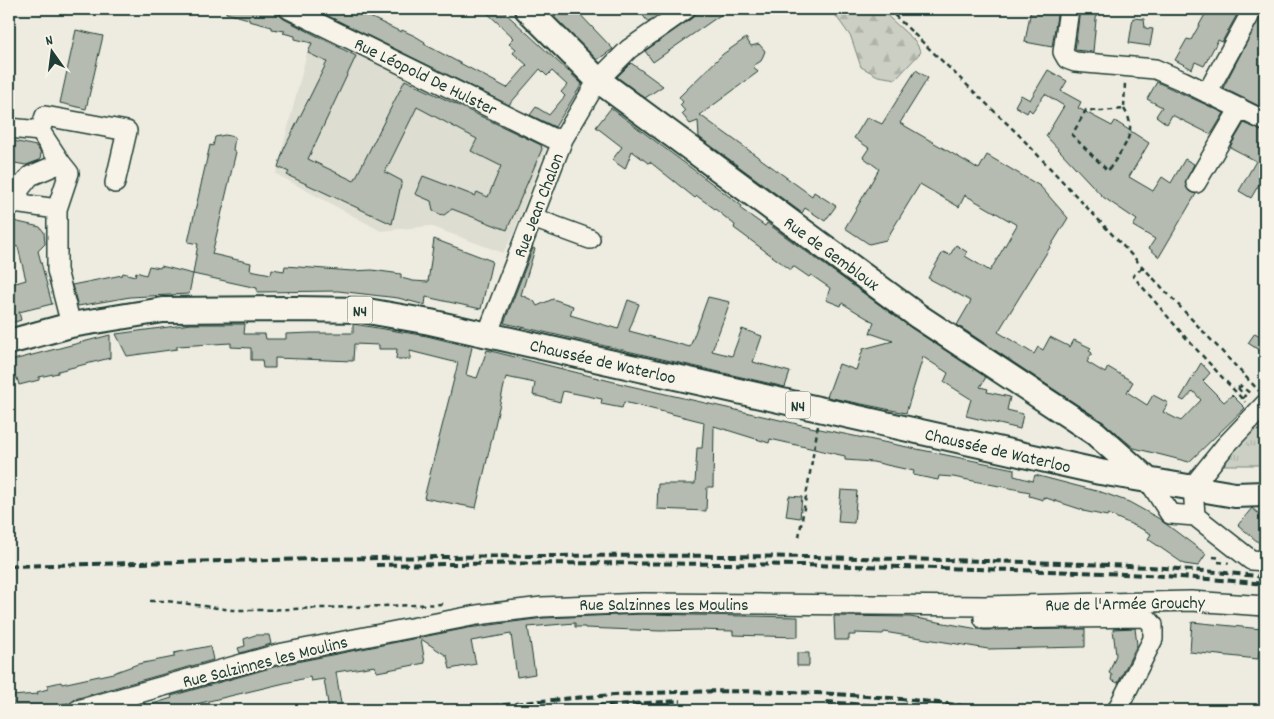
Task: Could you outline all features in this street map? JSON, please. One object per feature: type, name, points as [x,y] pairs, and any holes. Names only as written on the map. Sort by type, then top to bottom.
[{"type":"main road","name":"Rue de Gembloux","points":[[527,9],[598,80],[918,316],[1095,433],[1149,481]]},
{"type":"main road","name":"Chaussée de Waterloo","points":[[9,342],[71,325],[163,310],[325,309],[384,313],[1068,465],[1149,481],[1193,486]]},
{"type":"main road","points":[[1068,465],[1080,459],[1089,448],[1095,433]]},
{"type":"main road","points":[[1193,486],[1265,479]]},
{"type":"main road","name":"N4","points":[[1193,486],[1235,495],[1265,494]]},
{"type":"street","name":"Rue Léopold De Hulster","points":[[289,9],[552,138],[564,139]]},
{"type":"street","name":"Rue Jean Chalon","points":[[487,335],[564,139],[598,80],[629,49],[686,9]]},
{"type":"street","points":[[1069,9],[1063,52],[1067,59],[1075,62],[1155,69],[1265,121]]},
{"type":"street","points":[[1207,93],[1253,9]]},
{"type":"street","points":[[1196,183],[1240,108]]},
{"type":"street","points":[[40,131],[45,116],[127,132],[115,183]]},
{"type":"street","points":[[9,128],[40,131]]},
{"type":"street","points":[[40,131],[68,173],[57,209],[56,270],[71,325]]},
{"type":"street","points":[[57,209],[21,204],[18,191],[30,176],[61,163]]},
{"type":"street","points":[[533,218],[590,239]]},
{"type":"street","points":[[1195,516],[1193,486],[1258,403]]},
{"type":"street","points":[[1149,481],[1170,514],[1195,516],[1251,560],[1265,561]]},
{"type":"street","name":"Rue de l'Armée Grouchy","points":[[984,606],[1191,601],[1265,606]]},
{"type":"street","name":"Rue Salzinnes les Moulins","points":[[78,710],[278,654],[478,615],[542,607],[643,602],[984,606]]},
{"type":"street","points":[[984,606],[984,619],[1146,617],[1153,625],[1153,639],[1117,710]]},
{"type":"path","points":[[888,9],[1019,135],[1107,227],[1258,403]]},
{"type":"path","points":[[1124,109],[1086,110],[1072,135],[1108,171],[1132,133],[1130,118],[1124,109],[1126,66]]},
{"type":"path","points":[[1142,268],[1134,276],[1186,338],[1242,399],[1258,403]]},
{"type":"path","points":[[1242,399],[1245,396],[1238,388],[1241,386],[1258,403]]},
{"type":"path","points":[[799,537],[811,475],[820,410]]},
{"type":"path","points":[[150,601],[167,601],[232,610],[453,604]]},
{"type":"shaded area","points":[[312,33],[431,91],[435,86],[548,143],[513,235],[503,253],[430,226],[381,231],[276,174]]},
{"type":"green space","points":[[831,9],[880,9],[915,41],[921,52],[896,79],[878,76],[861,67],[851,37]]},
{"type":"green space","points":[[1258,426],[1265,437],[1265,465],[1221,465]]},
{"type":"building","points":[[226,9],[278,9],[279,15],[284,19],[356,56],[308,159],[354,181],[405,80],[541,145],[542,149],[507,230],[452,209],[444,215],[439,214],[433,210],[431,201],[415,194],[423,176],[475,196],[477,192],[488,197],[501,166],[471,151],[477,139],[417,107],[385,172],[402,181],[392,224],[287,175],[289,172],[278,167],[284,149],[327,62],[308,53],[312,43],[295,39],[295,36],[283,33],[285,31],[272,29],[272,27],[249,21],[249,19],[226,13]]},
{"type":"building","points":[[314,9],[358,9],[367,13],[366,15],[401,32],[402,30],[415,36],[425,42],[424,44],[507,88],[527,65],[513,53],[516,49],[509,43],[514,38],[483,9],[501,9],[582,84],[555,127],[530,115],[536,107],[549,115],[565,96],[561,92],[567,85],[552,71],[547,76],[540,69],[509,105]]},
{"type":"building","points":[[546,9],[575,9],[613,49],[597,60]]},
{"type":"building","points":[[647,9],[667,9],[648,22],[641,13]]},
{"type":"building","points":[[697,9],[729,9],[653,62],[645,51],[692,18]]},
{"type":"building","points":[[1031,9],[1058,9],[1052,47],[1025,42]]},
{"type":"building","points":[[1080,9],[1097,9],[1093,52],[1075,50]]},
{"type":"building","points":[[1208,9],[1240,9],[1222,42],[1218,40],[1204,66],[1195,62],[1192,69],[1175,60],[1187,39],[1191,40]]},
{"type":"building","points":[[1264,9],[1265,61],[1262,68],[1265,69],[1265,109],[1223,88]]},
{"type":"building","points":[[1133,18],[1144,19],[1145,28],[1153,29],[1150,46],[1129,43]]},
{"type":"building","points":[[76,30],[103,36],[86,109],[60,103]]},
{"type":"building","points":[[746,38],[751,46],[759,44],[765,51],[761,61],[753,66],[758,72],[700,115],[812,196],[814,192],[836,206],[825,221],[805,208],[802,213],[699,137],[698,121],[690,124],[682,114],[685,111],[680,105],[683,102],[679,97],[723,54]]},
{"type":"building","points":[[631,63],[663,86],[645,98],[617,77]]},
{"type":"building","points":[[916,70],[928,78],[900,123],[979,169],[987,155],[1040,186],[1068,218],[998,332],[1034,354],[1038,347],[1043,350],[1050,337],[1070,347],[1074,340],[1091,348],[1089,351],[1092,353],[1087,362],[1105,373],[1108,367],[1133,382],[1127,392],[1147,405],[1153,395],[1168,403],[1163,412],[1181,421],[1201,400],[1193,391],[1184,401],[1180,399],[1201,363],[1210,373],[1203,381],[1224,402],[1232,395],[1245,408],[1189,462],[1134,448],[1103,422],[957,325],[971,301],[928,278],[943,252],[950,255],[956,245],[967,252],[965,256],[990,271],[1017,225],[965,195],[959,207],[920,184],[886,240],[869,244],[845,228],[879,169],[863,157],[869,148],[854,138],[867,117],[882,124]]},
{"type":"building","points":[[1048,70],[1067,81],[1061,91],[1081,102],[1078,108],[1112,126],[1115,121],[1149,143],[1129,177],[1153,191],[1162,177],[1171,183],[1185,159],[1194,164],[1185,183],[1190,192],[1196,194],[1159,257],[1149,248],[1155,239],[1133,226],[1137,220],[1103,197],[1046,136],[1064,106],[1045,94],[1032,112],[1029,109],[1027,113],[1015,106],[1021,95],[1030,100]]},
{"type":"building","points":[[1157,82],[1224,113],[1212,133],[1210,134],[1172,115],[1167,124],[1156,116],[1162,107],[1147,99]]},
{"type":"building","points":[[611,108],[742,206],[741,209],[765,226],[767,223],[910,327],[986,377],[980,387],[988,389],[987,392],[1010,397],[1007,410],[1023,414],[1020,429],[966,416],[971,399],[944,382],[948,373],[923,357],[906,413],[827,397],[839,364],[856,370],[863,349],[893,341],[870,333],[874,322],[842,303],[841,306],[826,300],[830,288],[793,266],[791,270],[734,228],[735,225],[715,209],[697,196],[695,198],[650,162],[648,163],[632,151],[625,169],[612,160],[622,147],[596,127]]},
{"type":"building","points":[[1244,123],[1265,132],[1265,174],[1251,198],[1239,191],[1256,161],[1230,147]]},
{"type":"building","points":[[225,135],[235,137],[233,150],[236,152],[212,254],[251,263],[250,270],[271,274],[272,269],[284,271],[285,266],[352,271],[372,270],[401,274],[401,278],[413,281],[428,282],[434,239],[492,261],[481,309],[426,297],[425,305],[398,298],[338,291],[257,292],[257,288],[193,274],[198,244],[188,242],[210,145],[213,146],[215,137]]},
{"type":"building","points":[[9,140],[36,146],[41,153],[40,160],[26,165],[9,162]]},
{"type":"building","points":[[9,220],[40,227],[44,232],[45,244],[38,251],[52,304],[19,312],[21,320],[9,324],[9,285],[26,280],[18,247],[9,245]]},
{"type":"building","points":[[533,248],[535,249],[521,295],[534,301],[537,306],[553,299],[573,306],[570,315],[618,329],[628,300],[639,304],[629,331],[690,347],[708,297],[730,302],[712,351],[732,356],[742,329],[762,336],[753,362],[790,372],[785,387],[504,323]]},
{"type":"building","points":[[149,266],[160,268],[161,266],[193,274],[189,294],[130,297],[78,306],[72,285],[122,275],[123,273],[135,276],[136,272],[146,275]]},
{"type":"building","points":[[191,324],[245,324],[244,334],[265,334],[266,339],[286,339],[286,334],[353,333],[353,324],[427,336],[472,347],[466,375],[477,378],[487,350],[626,385],[815,428],[1014,469],[1014,476],[1033,481],[1035,475],[1104,493],[1129,502],[1158,518],[1206,554],[1198,566],[1184,564],[1148,539],[1151,534],[1140,528],[1108,514],[1107,516],[1083,511],[1043,497],[1043,500],[1029,496],[1030,492],[953,477],[939,476],[938,480],[913,475],[914,471],[873,462],[845,460],[845,456],[770,439],[769,443],[714,426],[713,487],[707,487],[706,511],[657,509],[658,484],[695,484],[697,448],[702,448],[704,422],[624,402],[622,408],[601,404],[602,399],[563,391],[560,402],[533,395],[535,383],[506,377],[476,508],[424,498],[458,363],[410,351],[410,359],[396,359],[397,349],[379,349],[379,345],[354,344],[353,361],[275,358],[275,368],[263,368],[262,360],[251,360],[251,348],[231,347],[231,343],[177,346],[177,349],[127,356],[116,334]]},
{"type":"building","points":[[1255,333],[1265,339],[1265,354],[1248,343]]},
{"type":"building","points":[[110,335],[110,358],[58,371],[58,373],[39,377],[39,380],[19,385],[17,378],[9,378],[9,361]]},
{"type":"building","points":[[841,490],[857,491],[854,523],[838,522]]},
{"type":"building","points":[[789,496],[802,497],[800,518],[786,516]]},
{"type":"building","points":[[1252,508],[1265,519],[1265,548],[1238,525]]},
{"type":"building","points":[[643,614],[798,617],[798,637],[733,635],[733,631],[585,628],[575,627],[575,623],[528,627],[535,674],[517,677],[511,634],[471,641],[476,664],[450,669],[447,656],[421,639],[425,663],[377,672],[375,666],[336,672],[342,710],[329,710],[324,679],[311,681],[310,677],[188,706],[190,710],[119,710],[145,703],[146,706],[172,698],[171,696],[281,665],[468,628],[543,618]]},
{"type":"building","points":[[834,616],[910,617],[984,630],[1085,629],[1085,647],[988,649],[884,632],[883,634],[855,633],[855,635],[849,635],[849,640],[835,640]]},
{"type":"building","points":[[1192,622],[1262,629],[1258,659],[1190,652]]},
{"type":"building","points":[[1135,628],[1137,645],[1118,683],[1111,680],[1112,675],[1109,673],[1116,655],[1113,629]]},
{"type":"building","points":[[255,635],[269,635],[271,644],[240,653],[238,648],[245,646],[244,639]]},
{"type":"building","points":[[210,646],[213,660],[75,699],[68,706],[68,703],[38,710],[13,710],[11,696],[38,694],[37,692],[48,689],[48,685],[61,682],[62,684],[113,673],[138,664],[174,657],[174,653]]},
{"type":"building","points":[[797,653],[809,653],[809,666],[797,666]]},
{"type":"railway","points":[[9,566],[454,557],[676,556],[1082,564],[1220,572],[1265,577]]},
{"type":"railway","points":[[376,565],[658,564],[869,566],[1102,573],[1184,577],[1265,584]]},
{"type":"railway","points":[[467,710],[597,696],[729,691],[861,696],[991,710]]},
{"type":"railway","points":[[536,710],[681,701]]},
{"type":"railway","points":[[826,702],[930,710]]}]
